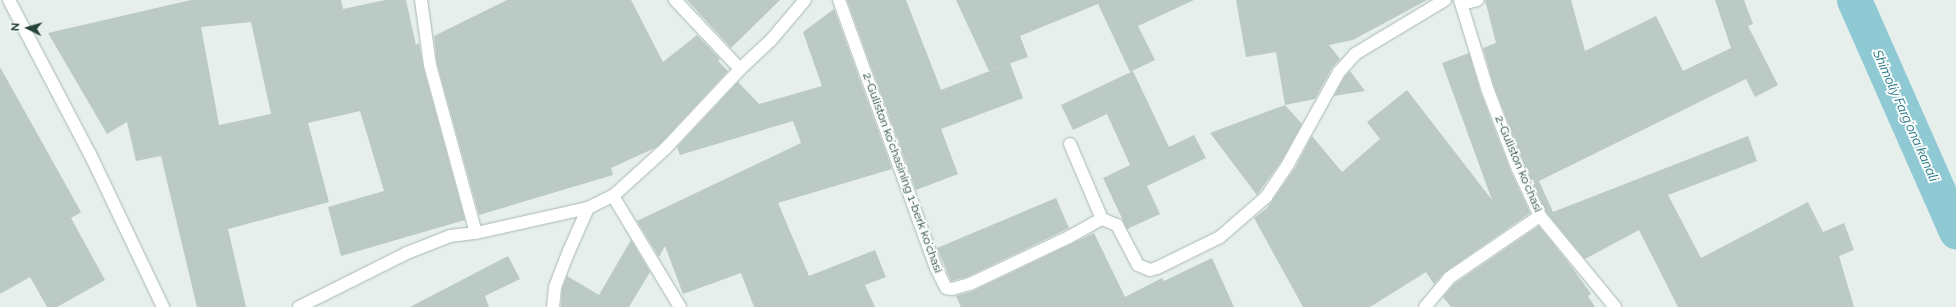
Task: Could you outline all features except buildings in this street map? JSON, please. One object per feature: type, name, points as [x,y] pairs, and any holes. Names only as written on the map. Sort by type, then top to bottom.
[{"type":"street","points":[[9,0],[90,154],[162,307]]},
{"type":"street","points":[[421,0],[430,65],[476,233]]},
{"type":"street","points":[[675,0],[740,70]]},
{"type":"street","points":[[299,307],[407,253],[450,236],[476,233],[588,208],[613,196],[665,148],[740,70],[772,40],[805,0]]},
{"type":"street","name":"2-Guliston koʻchasining 1-berk koʻchasi","points":[[839,0],[931,254],[946,288],[952,290],[970,284],[1102,219]]},
{"type":"street","points":[[1070,144],[1102,219],[1117,225],[1138,265],[1150,270],[1158,268],[1220,236],[1266,197],[1288,164],[1339,72],[1355,54],[1445,0]]},
{"type":"street","points":[[1461,2],[1477,0]]},
{"type":"street","name":"2-Guliston koʻchasi","points":[[1461,2],[1487,88],[1518,170],[1540,216],[1615,307]]},
{"type":"street","points":[[613,196],[680,307]]},
{"type":"street","points":[[552,307],[555,287],[569,250],[588,208]]},
{"type":"street","points":[[1425,307],[1448,278],[1540,216]]},
{"type":"waterway","name":"Shimoliy Fargʻona kanali","points":[[1854,0],[1956,231]]}]
